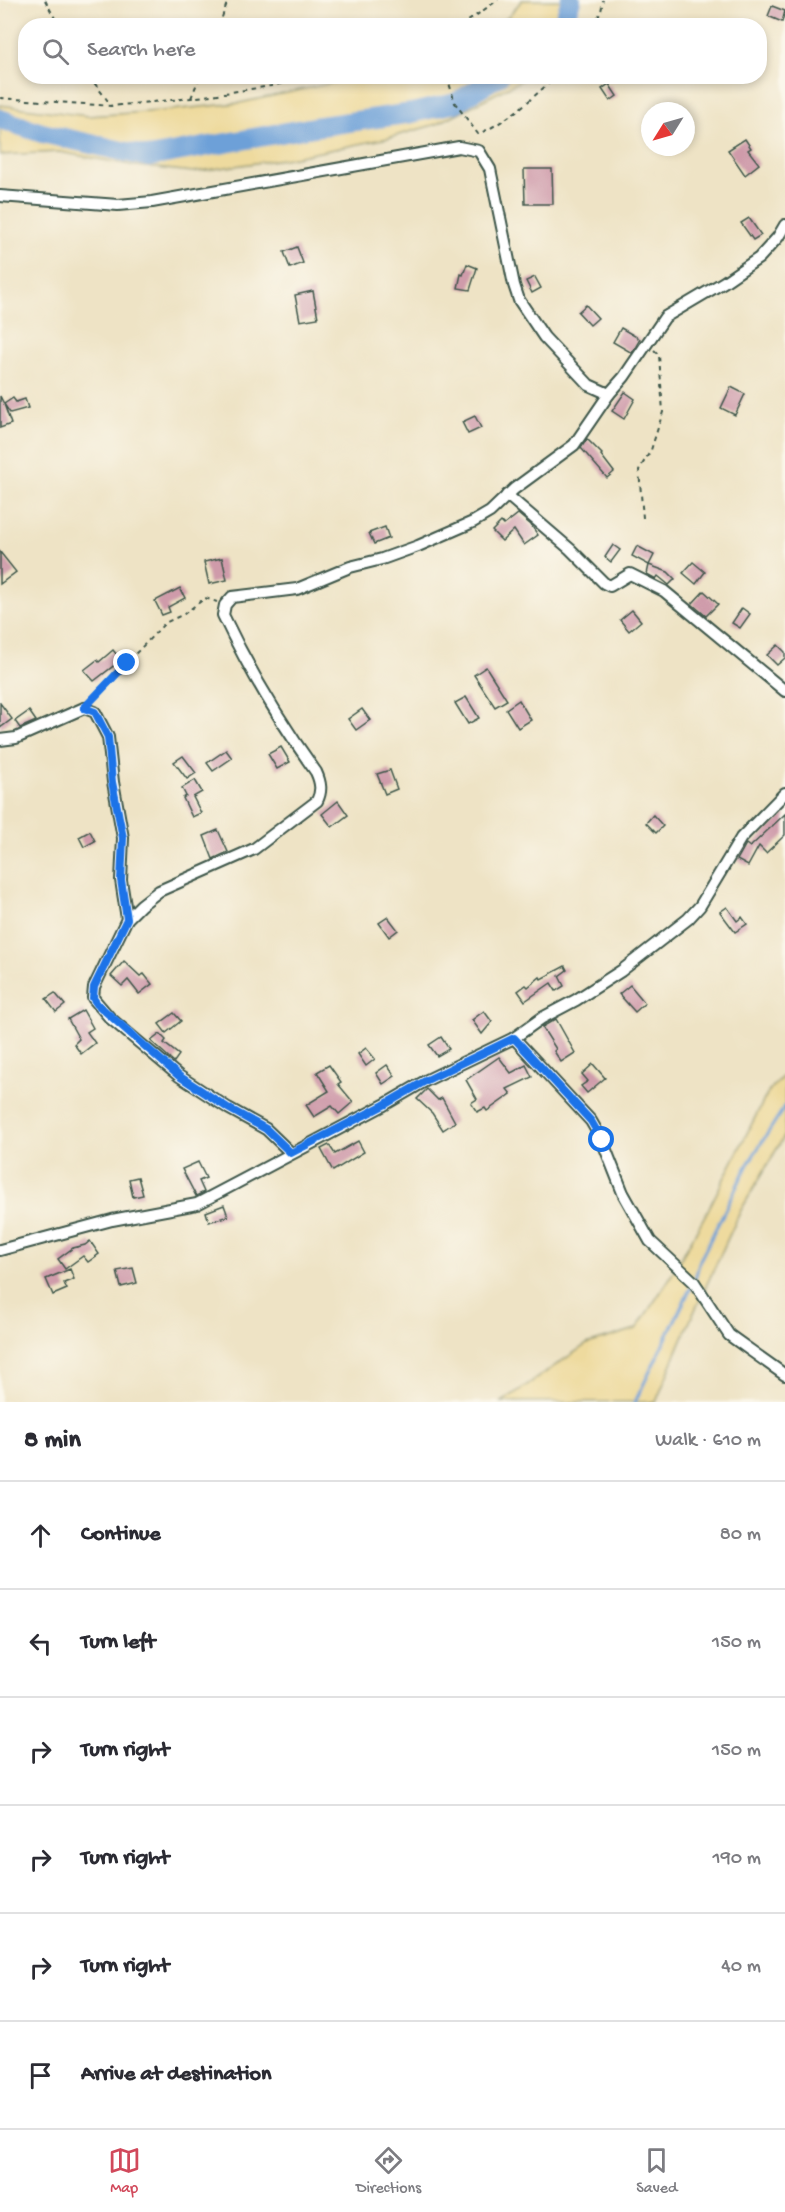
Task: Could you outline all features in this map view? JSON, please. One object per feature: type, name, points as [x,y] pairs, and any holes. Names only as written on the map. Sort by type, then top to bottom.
[{"type":"street","points":[[0,196],[118,205],[152,202],[459,147],[479,151],[490,169],[511,274],[519,300],[544,337],[589,385],[609,394]]},
{"type":"street","points":[[291,1153],[266,1129],[228,1108],[179,1076],[93,998],[94,987],[127,919],[141,905],[159,891],[254,849],[317,801],[321,793],[316,772],[285,726],[231,632],[223,615],[225,605],[232,597],[297,589],[350,567],[418,546],[490,512],[507,495],[574,445],[665,317],[759,258],[778,237],[785,225]]},
{"type":"street","points":[[507,495],[570,549],[604,583],[610,586],[630,574],[664,591],[785,691]]},
{"type":"street","points":[[0,740],[16,738],[84,708],[95,712],[108,737],[112,782],[123,838],[121,880],[127,919]]},
{"type":"street","points":[[0,1250],[112,1220],[197,1204],[427,1080],[514,1038],[542,1018],[576,1000],[621,971],[688,919],[700,906],[741,838],[785,793]]},
{"type":"street","points":[[514,1038],[591,1121],[602,1140],[623,1193],[650,1241],[694,1282],[729,1335],[785,1375]]},
{"type":"path","points":[[45,0],[55,18]]},
{"type":"path","points":[[222,18],[228,0]]},
{"type":"path","points":[[472,18],[498,0]]},
{"type":"path","points":[[598,18],[603,0]]},
{"type":"path","points":[[95,84],[112,106]]},
{"type":"path","points":[[191,98],[197,84]]},
{"type":"path","points":[[0,98],[112,106],[191,98],[280,84]]},
{"type":"path","points":[[449,84],[454,103],[478,134],[489,129],[548,84]]},
{"type":"path","points":[[644,518],[639,470],[651,450],[663,412],[658,355],[647,345]]},
{"type":"path","points":[[84,708],[165,623],[184,614],[205,598],[225,605]]},
{"type":"sand","points":[[522,0],[575,0],[563,18],[506,18]]},
{"type":"sand","points":[[328,84],[514,84],[437,124],[388,138],[290,158],[193,172],[137,166],[59,152],[0,155],[0,105],[88,116],[240,103]]},
{"type":"sand","points":[[785,1074],[785,1135],[741,1210],[685,1332],[656,1402],[502,1402],[587,1344],[636,1329],[668,1281],[708,1210],[768,1092]]},
{"type":"building","points":[[772,6],[785,11],[782,22],[768,16]]},
{"type":"building","points":[[609,84],[617,96],[610,101],[602,89]]},
{"type":"building","points":[[745,139],[751,148],[748,150],[759,164],[745,175],[728,150]]},
{"type":"building","points":[[524,169],[552,169],[553,204],[525,204]]},
{"type":"building","points":[[749,218],[761,235],[753,240],[741,223]]},
{"type":"building","points":[[297,247],[303,263],[290,268],[284,252]]},
{"type":"building","points":[[467,264],[477,268],[470,290],[458,288],[461,274],[463,275]]},
{"type":"building","points":[[535,277],[541,288],[532,293],[526,281]]},
{"type":"building","points":[[313,291],[318,318],[300,321],[295,295]]},
{"type":"building","points":[[586,305],[598,318],[590,325],[578,312]]},
{"type":"building","points":[[621,328],[640,339],[632,353],[613,342]]},
{"type":"building","points":[[731,387],[745,394],[735,415],[721,408]]},
{"type":"building","points":[[625,392],[635,399],[624,419],[612,411]]},
{"type":"building","points":[[0,396],[11,424],[0,428]]},
{"type":"building","points":[[13,398],[16,402],[25,399],[28,408],[10,413],[4,404]]},
{"type":"building","points":[[475,416],[481,428],[468,434],[462,422]]},
{"type":"building","points":[[587,439],[602,454],[614,472],[607,478],[581,448]]},
{"type":"building","points":[[518,514],[531,525],[538,535],[524,545],[514,530],[502,541],[492,531],[501,522],[504,525]]},
{"type":"building","points":[[385,527],[389,538],[374,544],[369,533]]},
{"type":"building","points":[[613,545],[620,550],[611,562],[605,557]]},
{"type":"building","points":[[637,546],[654,555],[649,565],[632,556]]},
{"type":"building","points":[[0,552],[16,572],[0,584]]},
{"type":"building","points":[[222,558],[227,580],[209,584],[204,562]]},
{"type":"building","points":[[693,562],[705,572],[696,584],[683,573]]},
{"type":"building","points":[[649,565],[668,572],[675,579],[669,585],[658,576],[656,579],[647,574]]},
{"type":"building","points":[[180,588],[185,598],[168,607],[170,612],[162,615],[155,601]]},
{"type":"building","points":[[704,591],[718,604],[706,616],[692,604]]},
{"type":"building","points":[[742,608],[750,614],[740,628],[732,623]]},
{"type":"building","points":[[632,610],[641,621],[629,631],[620,620]]},
{"type":"building","points":[[778,645],[785,652],[785,658],[777,665],[767,655]]},
{"type":"building","points":[[113,650],[121,660],[94,681],[84,670],[97,660],[99,662]]},
{"type":"building","points":[[486,667],[507,700],[495,707],[474,675]]},
{"type":"building","points":[[466,697],[479,718],[468,724],[455,703]]},
{"type":"building","points":[[519,700],[531,720],[518,728],[506,709]]},
{"type":"building","points":[[0,703],[12,719],[0,728]]},
{"type":"building","points":[[362,709],[370,720],[356,730],[348,719]]},
{"type":"building","points":[[29,711],[36,721],[20,728],[15,721]]},
{"type":"building","points":[[281,747],[290,762],[277,769],[268,754]]},
{"type":"building","points":[[226,750],[232,758],[213,771],[207,763]]},
{"type":"building","points":[[183,756],[196,773],[187,779],[174,762]]},
{"type":"building","points":[[390,770],[397,789],[385,794],[377,774]]},
{"type":"building","points":[[195,780],[202,792],[193,797],[201,813],[192,817],[183,798],[186,796],[182,788]]},
{"type":"building","points":[[338,801],[348,815],[332,827],[322,814]]},
{"type":"building","points":[[785,814],[785,835],[766,853],[759,846],[748,866],[737,860],[746,844],[750,847]]},
{"type":"building","points":[[653,815],[663,826],[656,833],[646,823]]},
{"type":"building","points":[[218,830],[228,852],[213,859],[204,836]]},
{"type":"building","points":[[90,831],[95,841],[84,847],[79,837]]},
{"type":"building","points":[[727,907],[737,921],[742,917],[747,924],[735,932],[720,912]]},
{"type":"building","points":[[388,917],[398,930],[389,937],[379,923]]},
{"type":"building","points":[[124,961],[140,976],[144,974],[152,984],[139,994],[128,980],[122,986],[111,976]]},
{"type":"building","points":[[565,966],[567,970],[559,976],[564,986],[556,991],[551,983],[525,1001],[518,991],[526,985],[528,987],[540,977],[541,979]]},
{"type":"building","points":[[630,985],[645,1003],[635,1012],[619,994]]},
{"type":"building","points":[[55,993],[65,1005],[56,1012],[46,999]]},
{"type":"building","points":[[83,1010],[93,1028],[87,1032],[95,1043],[81,1054],[74,1044],[79,1039],[68,1019]]},
{"type":"building","points":[[484,1011],[492,1022],[482,1034],[472,1020]]},
{"type":"building","points":[[174,1013],[181,1021],[166,1033],[159,1024]]},
{"type":"building","points":[[556,1019],[575,1053],[561,1062],[554,1051],[556,1049],[542,1027]]},
{"type":"building","points":[[160,1034],[166,1040],[164,1043],[179,1055],[174,1062],[151,1041]]},
{"type":"building","points":[[441,1037],[449,1049],[437,1056],[429,1045]]},
{"type":"building","points":[[366,1048],[375,1059],[366,1066],[358,1054]]},
{"type":"building","points":[[499,1057],[511,1073],[526,1065],[532,1077],[507,1089],[511,1094],[487,1111],[485,1108],[477,1112],[471,1103],[477,1099],[466,1080]]},
{"type":"building","points":[[593,1064],[605,1078],[587,1093],[581,1086],[588,1081],[582,1074]]},
{"type":"building","points":[[329,1065],[341,1082],[338,1084],[353,1102],[339,1114],[332,1106],[314,1117],[306,1105],[329,1091],[317,1072]]},
{"type":"building","points":[[387,1065],[395,1076],[383,1084],[376,1073]]},
{"type":"building","points":[[427,1089],[438,1100],[442,1098],[455,1122],[443,1130],[432,1113],[417,1099]]},
{"type":"building","points":[[358,1141],[364,1152],[333,1171],[321,1149],[329,1145],[335,1154]]},
{"type":"building","points":[[198,1162],[206,1178],[199,1181],[204,1192],[196,1196],[182,1169]]},
{"type":"building","points":[[138,1177],[143,1195],[133,1197],[129,1179]]},
{"type":"building","points":[[224,1205],[228,1216],[209,1222],[206,1212]]},
{"type":"building","points":[[90,1241],[99,1254],[88,1262],[83,1256],[65,1269],[58,1259],[73,1248]]},
{"type":"building","points":[[133,1268],[137,1283],[121,1287],[117,1271]]},
{"type":"building","points":[[70,1269],[74,1279],[64,1283],[67,1289],[53,1295],[46,1279]]},
{"type":"waterway","points":[[565,18],[571,0]]},
{"type":"waterway","points":[[0,119],[42,133],[149,157],[314,127],[412,113],[455,103],[486,84]]},
{"type":"waterway","points":[[695,1279],[700,1260],[748,1164],[785,1106]]},
{"type":"waterway","points":[[635,1402],[692,1285]]},
{"type":"route","points":[[127,663],[84,708],[95,712],[108,737],[112,782],[123,838],[121,880],[127,919],[94,987],[93,998],[110,1018],[179,1076],[228,1108],[266,1129],[291,1153],[427,1080],[514,1038],[591,1121],[602,1140]]}]
